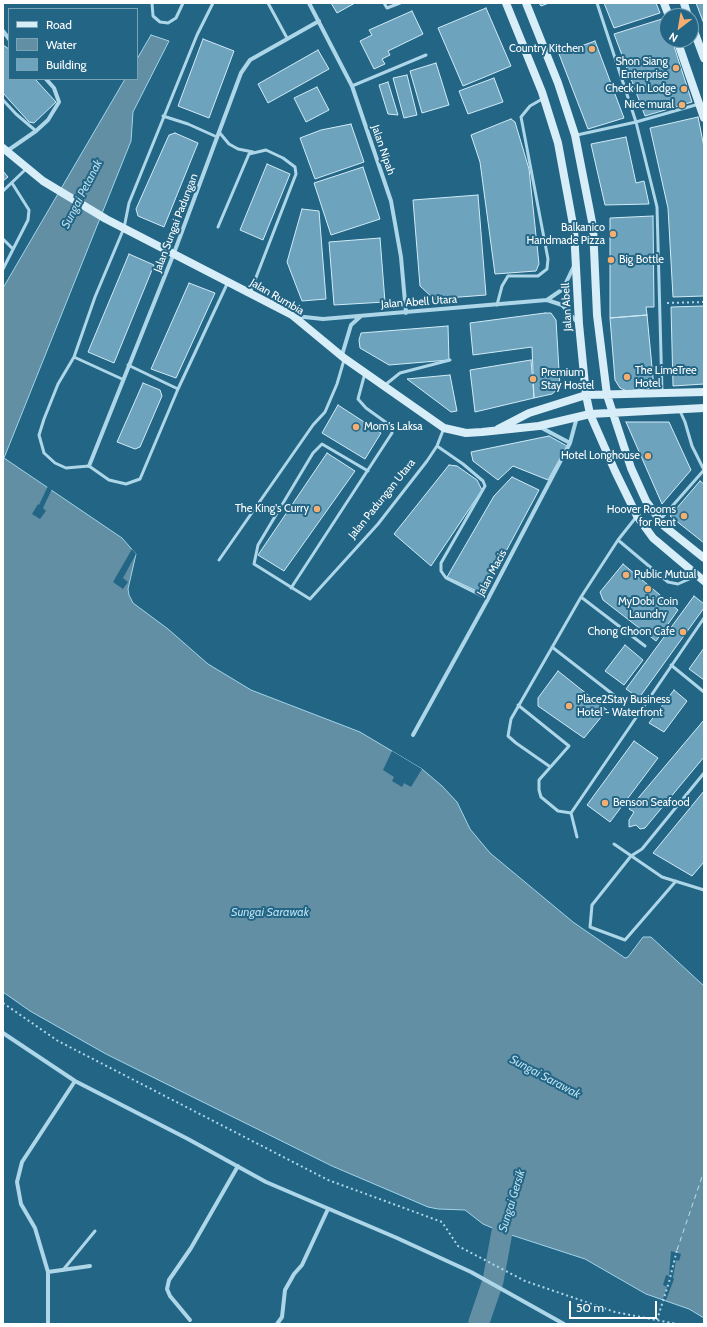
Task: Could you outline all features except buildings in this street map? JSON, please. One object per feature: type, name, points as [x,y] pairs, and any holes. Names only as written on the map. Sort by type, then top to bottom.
[{"type":"main road","name":"Jalan Abell","points":[[506,3],[544,98],[558,143],[574,230],[579,324],[586,395],[590,414],[637,516],[653,538],[701,578]]},
{"type":"main road","points":[[526,3],[558,83],[575,136],[593,227],[597,315],[607,395],[631,468],[643,495],[660,520],[704,558]]},
{"type":"main road","points":[[699,45],[704,58]]},
{"type":"main road","points":[[680,48],[704,118]]},
{"type":"main road","name":"Jalan Rumbia","points":[[5,149],[26,168],[52,187],[106,219],[174,253],[292,316],[343,357],[444,428]]},
{"type":"main road","points":[[493,431],[529,413],[586,395],[704,392]]},
{"type":"main road","points":[[444,428],[466,433],[493,431],[539,426],[577,415],[704,408]]},
{"type":"street","name":"Jalan Nipah","points":[[310,3],[352,86],[391,201],[401,257],[406,313]]},
{"type":"street","name":"Jalan Sungai Padungan","points":[[89,466],[122,379],[174,253],[244,67],[250,60],[319,21]]},
{"type":"street","points":[[5,149],[36,131],[48,120],[59,102],[54,88],[47,80]]},
{"type":"street","points":[[547,300],[563,289],[576,259]]},
{"type":"street","points":[[547,300],[562,305],[571,313],[579,324]]},
{"type":"street","name":"Jalan Abell Utara","points":[[292,316],[323,319],[547,300]]},
{"type":"street","points":[[343,357],[351,325],[355,320],[363,315]]},
{"type":"street","name":"Jalan Macis","points":[[413,735],[488,599],[570,443],[576,424],[577,415]]},
{"type":"street","points":[[539,426],[570,443]]},
{"type":"street","points":[[3,1033],[75,1082],[266,1182],[397,1238],[471,1272],[564,1324]]},
{"type":"street","points":[[48,1324],[48,1272],[35,1228],[21,1204],[17,1182],[22,1162],[75,1082]]},
{"type":"street","points":[[190,1320],[170,1296],[167,1289],[169,1280],[191,1248],[238,1166]]},
{"type":"street","points":[[277,1324],[282,1317],[285,1290],[294,1274],[302,1266],[328,1209]]},
{"type":"street","points":[[48,1272],[90,1266]]},
{"type":"lane","points":[[152,3],[154,16],[160,22],[168,23],[176,18],[182,3]]},
{"type":"lane","points":[[213,3],[197,35],[163,116],[129,203],[124,228],[95,297],[74,357],[58,384],[39,435],[44,453],[55,463],[66,468],[89,466],[109,480],[126,484],[140,478],[178,389],[228,282]]},
{"type":"lane","points":[[268,3],[287,38]]},
{"type":"lane","points":[[384,3],[387,8],[400,3]]},
{"type":"lane","points":[[597,3],[636,122],[657,207],[662,393]]},
{"type":"lane","points":[[352,86],[426,55]]},
{"type":"lane","points":[[497,305],[502,286],[508,276],[538,276],[547,269],[548,259],[522,117],[530,106],[544,98]]},
{"type":"lane","points":[[3,100],[16,114],[36,131]]},
{"type":"lane","points":[[575,136],[636,122],[700,104]]},
{"type":"lane","points":[[163,116],[188,124],[218,137]]},
{"type":"lane","points":[[220,132],[229,144],[238,149],[257,152]]},
{"type":"lane","points":[[218,227],[249,154],[266,150],[282,158],[294,167],[296,174],[250,293]]},
{"type":"lane","points":[[3,191],[26,168]]},
{"type":"lane","points":[[3,269],[28,220],[29,210],[12,183]]},
{"type":"lane","points":[[3,239],[13,249]]},
{"type":"lane","points":[[74,357],[122,379]]},
{"type":"lane","points":[[220,560],[313,425],[325,412],[337,384],[343,357]]},
{"type":"lane","points":[[384,386],[400,373],[450,360]]},
{"type":"lane","points":[[128,365],[178,389]]},
{"type":"lane","points":[[291,588],[392,433],[391,426],[366,408],[358,399],[365,373]]},
{"type":"lane","points":[[660,520],[704,470],[692,446],[686,422],[679,409]]},
{"type":"lane","name":"Jalan Padungan Utara","points":[[368,471],[322,444],[313,453],[258,544],[254,564],[310,599],[378,524],[437,446],[444,428]]},
{"type":"lane","points":[[437,446],[463,464],[483,481],[485,486],[441,563],[440,572],[446,578],[488,599]]},
{"type":"lane","points":[[550,766],[508,736],[511,719],[581,597],[618,540],[637,516]]},
{"type":"lane","points":[[618,540],[668,582],[678,584],[701,578]]},
{"type":"lane","points":[[581,597],[645,646]]},
{"type":"lane","points":[[577,837],[571,813],[704,618]]},
{"type":"lane","points":[[552,647],[619,699]]},
{"type":"lane","points":[[671,665],[704,692]]},
{"type":"lane","points":[[518,705],[569,746],[562,756],[550,766],[539,780],[541,797],[558,811],[571,813]]},
{"type":"lane","points":[[676,881],[626,940],[590,927],[592,905],[631,856],[642,849],[704,773]]},
{"type":"lane","points":[[614,844],[662,876],[704,890]]},
{"type":"lane","points":[[63,1270],[95,1231]]},
{"type":"path","points":[[660,303],[704,302]]},
{"type":"path","points":[[3,1003],[58,1041],[328,1180],[442,1222],[458,1246],[525,1281],[615,1312],[678,1324]]},
{"type":"path","points":[[657,1320],[677,1250]]},
{"type":"water","name":"Sungai Sarawak","points":[[151,35],[169,41],[133,112],[131,141],[4,458],[122,538],[136,554],[128,589],[133,603],[168,629],[208,664],[251,690],[360,732],[422,769],[442,786],[457,802],[470,829],[490,853],[573,922],[625,958],[628,957],[643,937],[651,937],[704,986],[704,1318],[689,1309],[646,1294],[585,1259],[502,1232],[483,1224],[465,1210],[428,1207],[332,1166],[106,1054],[30,1011],[3,992],[3,288],[124,80],[138,80],[138,57]]},
{"type":"pier","points":[[48,486],[52,489],[43,508],[46,511],[40,519],[32,514],[38,504],[39,505]]},
{"type":"pier","points":[[132,549],[136,554],[123,578],[128,582],[123,589],[113,582]]},
{"type":"pier","points":[[392,751],[422,769],[411,787],[404,783],[402,787],[392,781],[394,777],[383,770]]},
{"type":"pier","points":[[671,1251],[681,1254],[679,1261],[676,1260],[674,1279],[666,1300],[663,1299],[667,1287],[663,1285],[666,1275],[669,1276]]},
{"type":"waterway","name":"Sungai Gersik","points":[[479,1322],[493,1281],[502,1232],[511,1205]]},
{"type":"ferry route","points":[[677,1250],[704,1171]]},
{"type":"place","name":"Country Kitchen","points":[[592,49]]},
{"type":"place","name":"Shon Siang Enterprise","points":[[676,68]]},
{"type":"place","name":"Check In Lodge","points":[[684,89]]},
{"type":"place","name":"Nice mural","points":[[682,105]]},
{"type":"place","name":"Balkanico Handmade Pizza","points":[[613,234]]},
{"type":"place","name":"Big Bottle","points":[[611,260]]},
{"type":"place","name":"The LimeTree Hotel","points":[[627,377]]},
{"type":"place","name":"Premium Stay Hostel","points":[[533,379]]},
{"type":"place","name":"Mom's Laksa","points":[[356,427]]},
{"type":"place","name":"Hotel Longhouse","points":[[648,456]]},
{"type":"place","name":"The King's Curry","points":[[317,509]]},
{"type":"place","name":"Hoover Rooms for Rent","points":[[684,516]]},
{"type":"place","name":"Public Mutual","points":[[626,575]]},
{"type":"place","name":"MyDobi Coin Laundry","points":[[648,589]]},
{"type":"place","name":"Chong Choon Cafe","points":[[683,632]]},
{"type":"place","name":"Place2Stay Business Hotel - Waterfront","points":[[569,706]]},
{"type":"place","name":"Benson Seafood","points":[[605,803]]},
{"type":"water label","name":"Sungai Petanak","points":[[82,194]]}]
